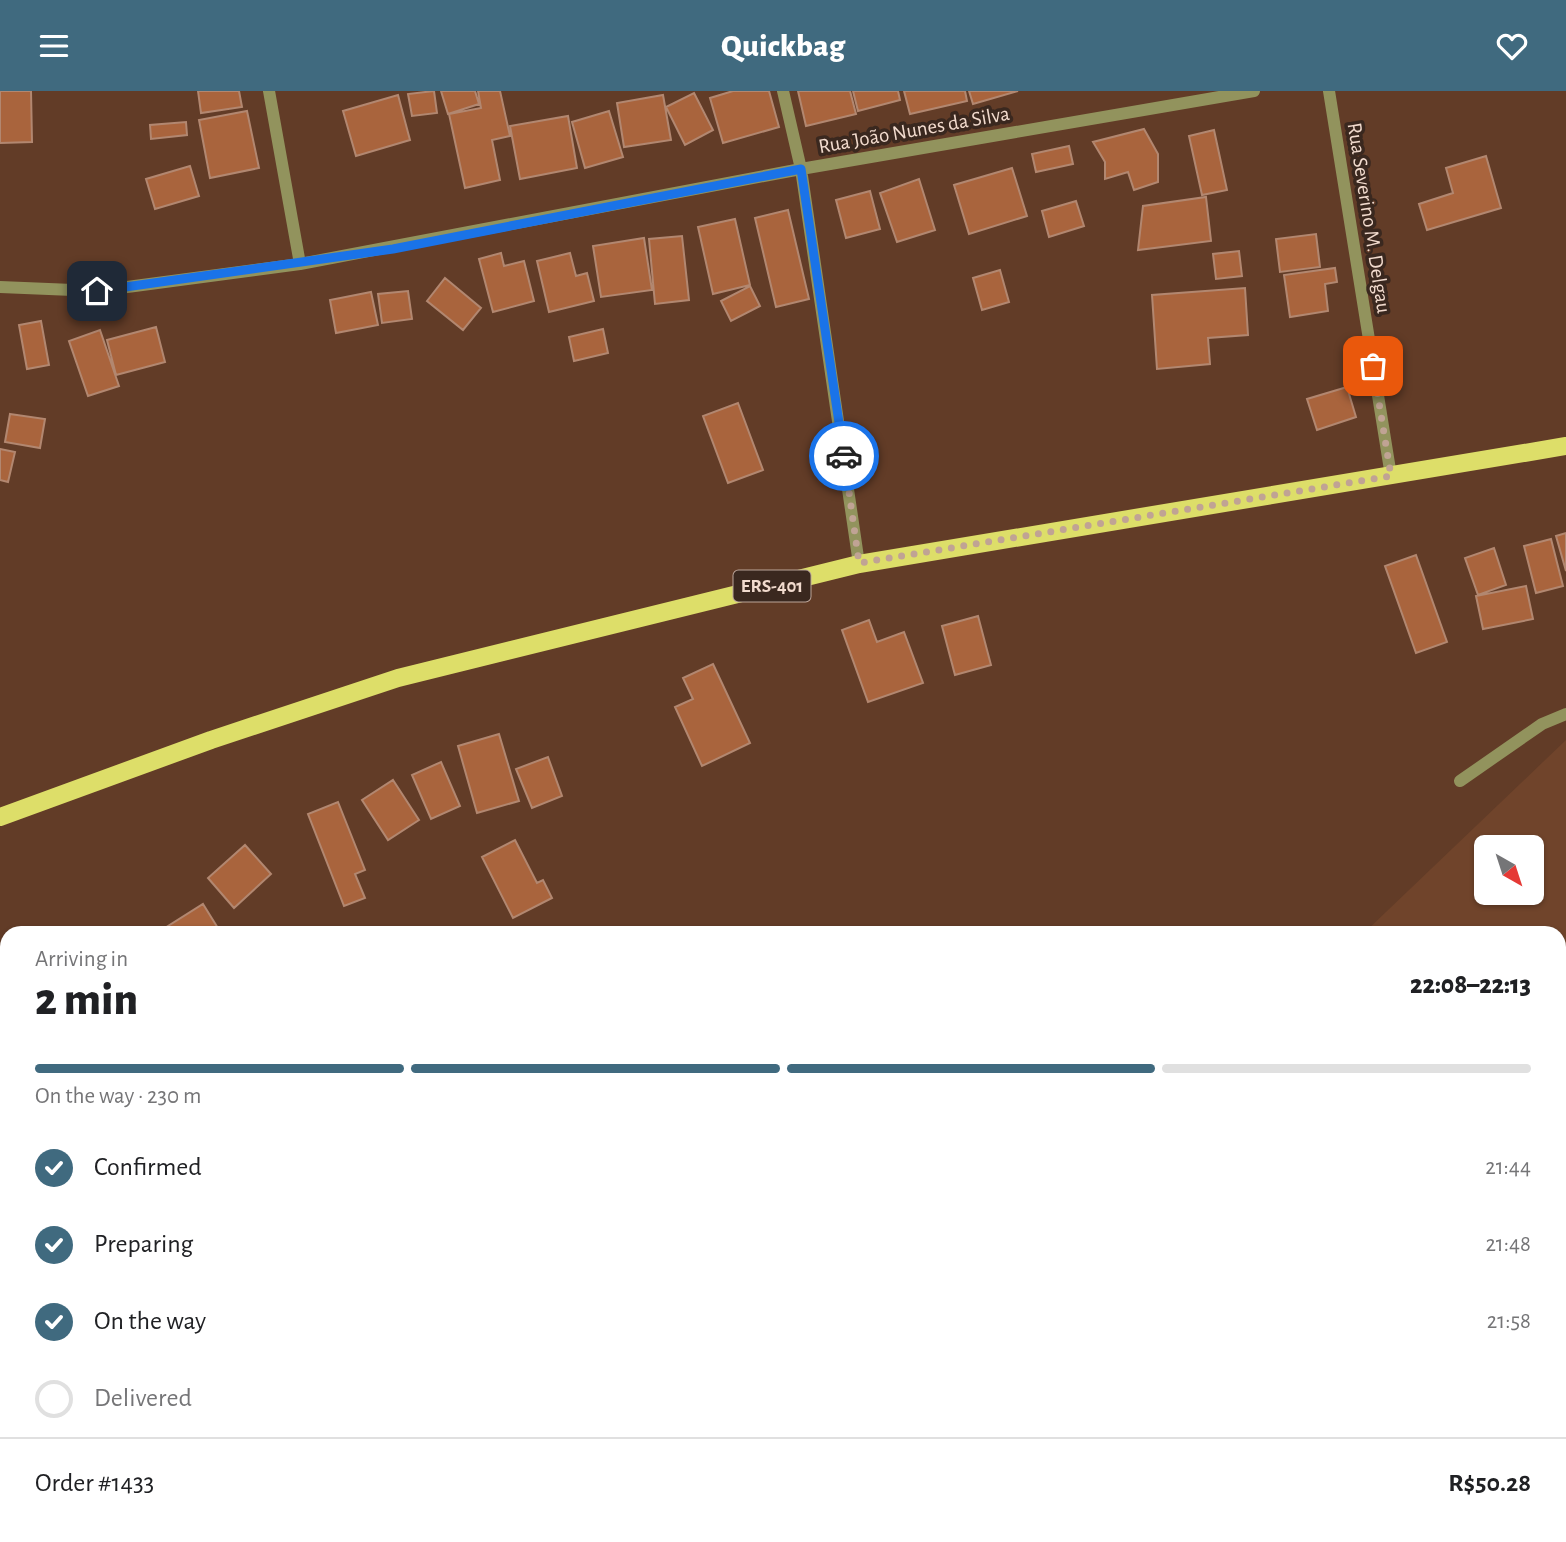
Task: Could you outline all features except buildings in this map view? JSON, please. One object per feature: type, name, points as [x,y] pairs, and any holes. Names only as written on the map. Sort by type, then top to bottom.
[{"type":"main road","name":"ERS-401","points":[[0,817],[211,740],[398,678],[859,563],[1566,446]]},
{"type":"street","points":[[269,91],[300,264]]},
{"type":"street","points":[[783,91],[801,169],[859,563]]},
{"type":"street","name":"Rua João Nunes da Silva","points":[[0,287],[97,291],[300,264],[801,169],[1254,91]]},
{"type":"street","name":"Rua Severino M. Delgau","points":[[1329,91],[1391,476]]},
{"type":"street","points":[[1460,781],[1542,724],[1566,714]]},
{"type":"shaded area","points":[[1566,740],[1566,926],[1371,926]]},
{"type":"way so far","points":[[844,456],[859,563],[1391,476],[1373,366]]},
{"type":"route","points":[[97,291],[393,249],[801,169],[844,456]]}]
